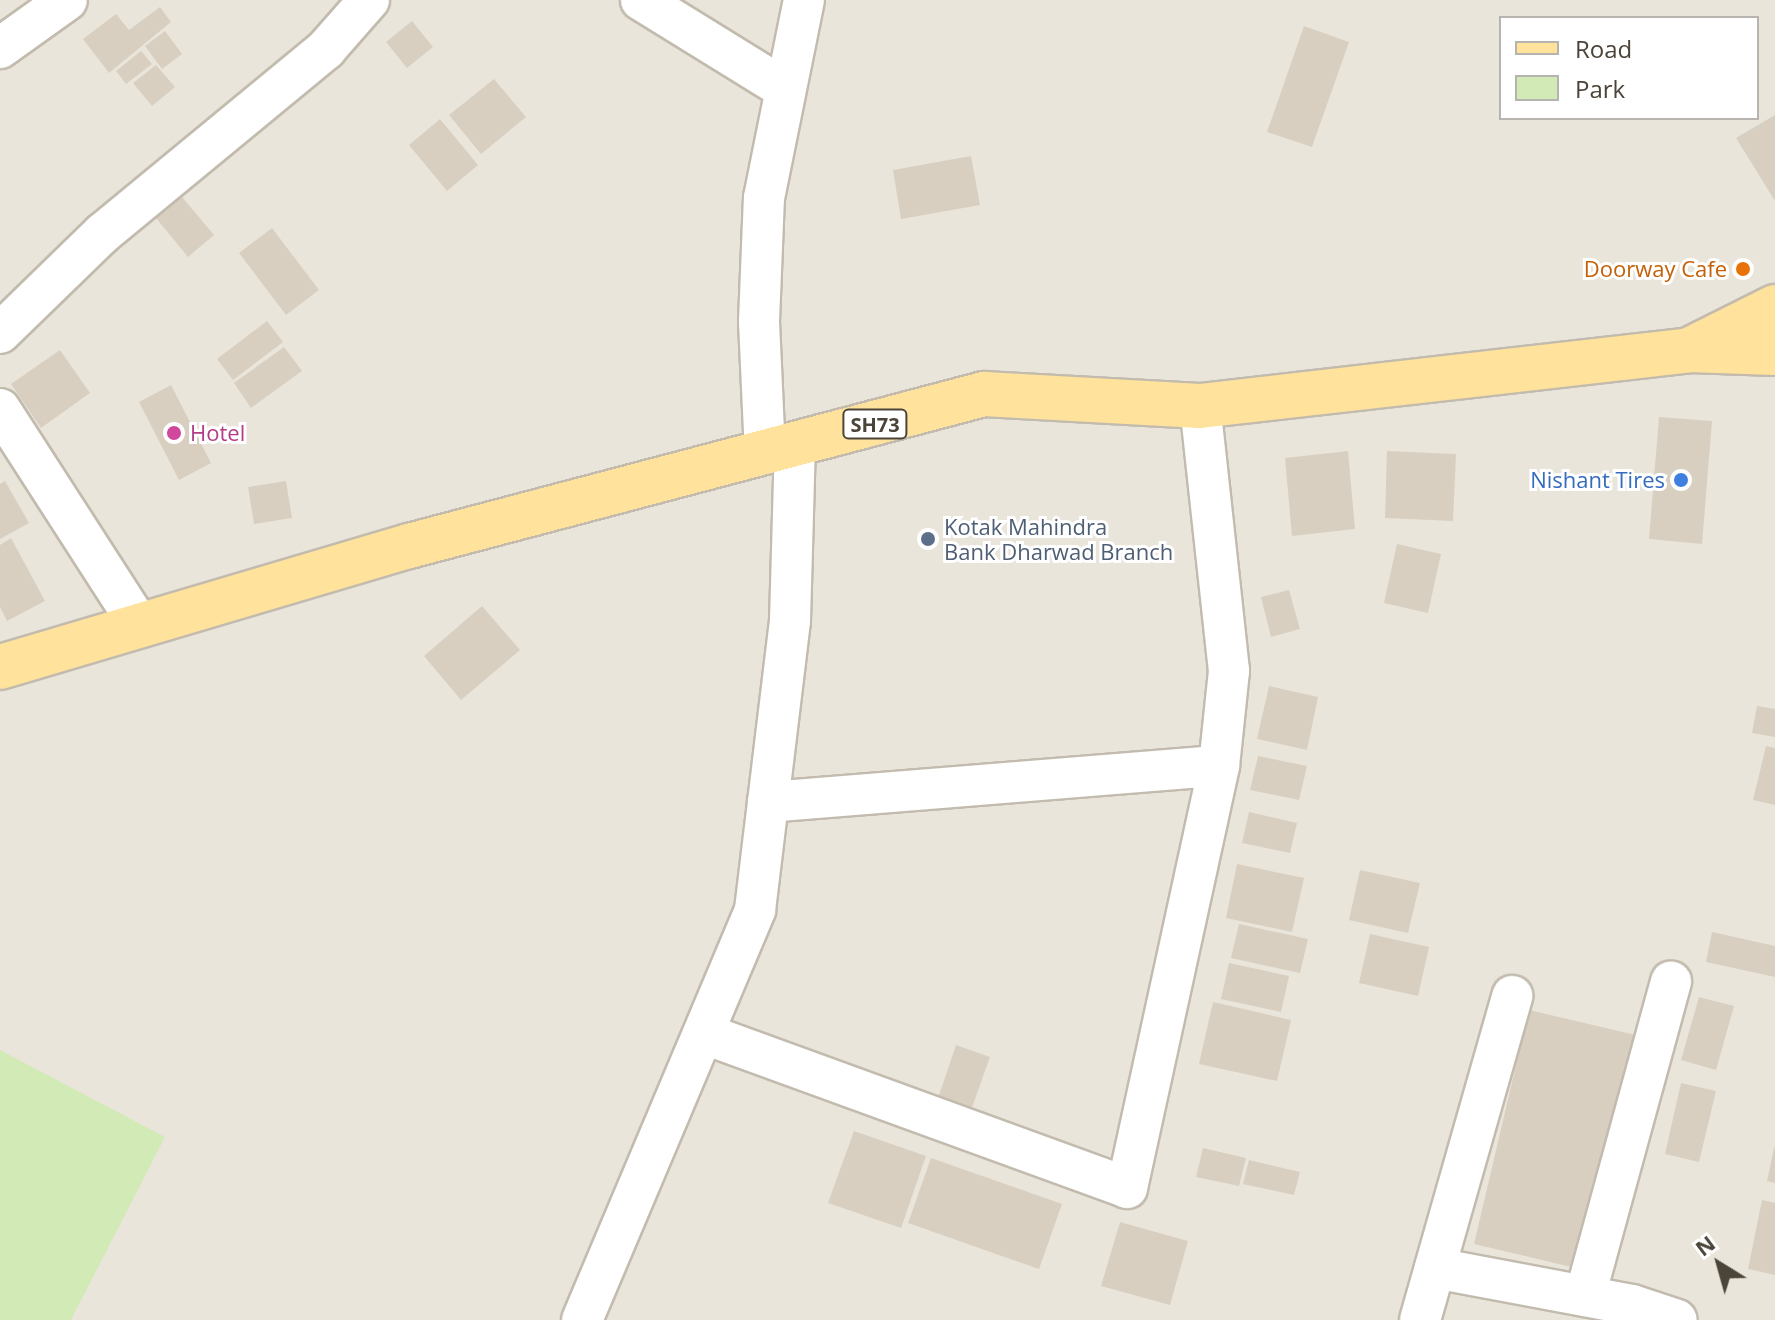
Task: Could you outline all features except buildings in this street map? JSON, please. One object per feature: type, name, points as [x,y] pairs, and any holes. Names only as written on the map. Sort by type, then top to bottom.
[{"type":"main road","points":[[1689,350],[1775,307]]},
{"type":"main road","name":"SH73","points":[[0,667],[409,546],[984,394],[1200,406],[1689,350],[1775,353]]},
{"type":"street","points":[[0,48],[67,0]]},
{"type":"street","points":[[641,0],[782,87]]},
{"type":"street","points":[[582,1320],[755,910],[790,621],[780,450],[759,321],[764,198],[782,87],[804,0]]},
{"type":"street","points":[[0,333],[103,233],[326,49],[358,4]]},
{"type":"street","points":[[705,1034],[1127,1188],[1219,766],[1229,671],[1200,406]]},
{"type":"street","points":[[0,409],[140,626]]},
{"type":"street","points":[[768,802],[1219,766]]},
{"type":"street","points":[[1585,1296],[1671,982]]},
{"type":"street","points":[[1420,1320],[1512,996]]},
{"type":"street","points":[[1435,1268],[1585,1296],[1677,1320]]},
{"type":"shaded area","points":[[0,0],[1775,0],[1775,1320],[0,1320]]},
{"type":"green space","points":[[0,1050],[165,1137],[71,1320],[0,1320]]},
{"type":"place","name":"Doorway Cafe","points":[[1743,269]]},
{"type":"place","name":"Hotel","points":[[174,433]]},
{"type":"place","name":"Nishant Tires","points":[[1681,480]]},
{"type":"place","name":"Kotak Mahindra Bank Dharwad Branch","points":[[928,539]]}]
